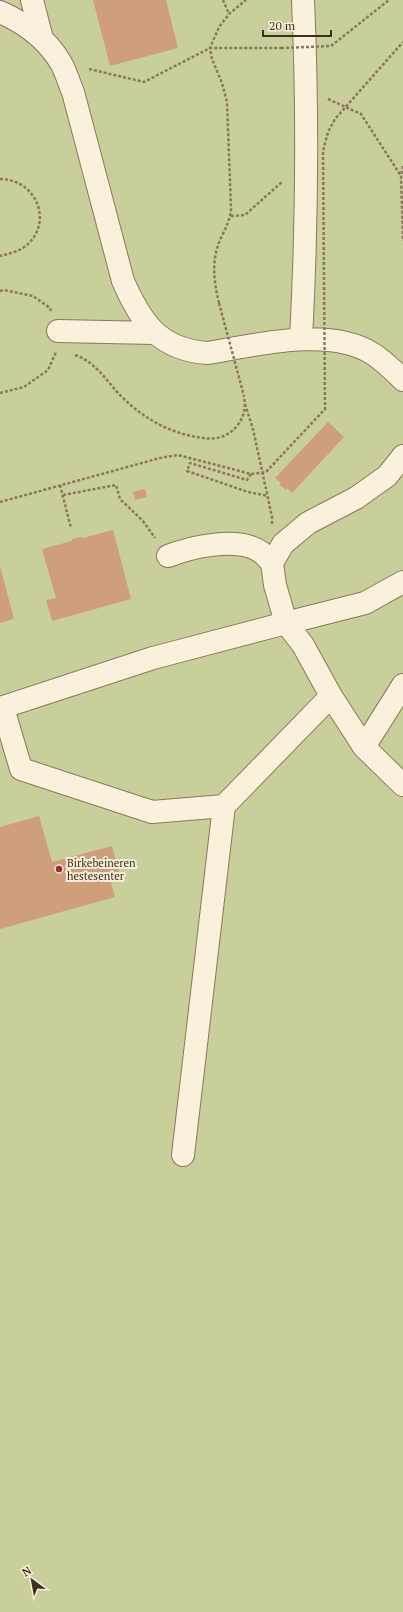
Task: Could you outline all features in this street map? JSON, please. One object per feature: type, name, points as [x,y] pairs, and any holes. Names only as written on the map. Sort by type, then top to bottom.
[{"type":"street","points":[[32,0],[42,39]]},
{"type":"street","points":[[301,339],[306,246],[306,97],[303,0]]},
{"type":"street","points":[[0,12],[21,21],[42,39],[61,63],[73,92],[123,281],[135,307],[154,332],[167,342],[194,352],[208,353],[301,339],[331,339],[346,342],[372,353],[390,367],[403,380]]},
{"type":"street","points":[[58,331],[154,332]]},
{"type":"street","points":[[403,456],[387,476],[356,498],[308,523],[283,544],[272,563],[275,585],[286,623],[303,645],[331,696],[364,747],[403,785]]},
{"type":"street","points":[[168,556],[184,550],[214,545],[242,545],[260,552],[272,563]]},
{"type":"street","points":[[224,806],[152,812],[21,769],[1,708],[153,658],[365,603],[403,582]]},
{"type":"street","points":[[364,747],[403,685]]},
{"type":"street","points":[[183,1155],[224,806],[331,696]]},
{"type":"path","points":[[223,0],[229,14]]},
{"type":"path","points":[[246,0],[229,14],[219,27],[210,48],[212,59],[222,83],[227,102],[231,216],[215,253],[214,284],[253,429],[268,496],[272,524]]},
{"type":"path","points":[[61,63],[144,82],[210,48],[331,46],[389,0]]},
{"type":"path","points":[[0,502],[160,458],[178,455],[251,474],[266,472],[326,409],[323,151],[328,132],[335,119],[403,42]]},
{"type":"path","points":[[306,97],[331,100],[361,114],[401,176]]},
{"type":"path","points":[[231,216],[245,215],[306,159]]},
{"type":"path","points":[[403,166],[401,176],[403,241]]},
{"type":"path","points":[[0,179],[9,179],[24,185],[34,196],[40,211],[39,226],[33,238],[24,248],[13,253],[0,256]]},
{"type":"path","points":[[70,353],[82,357],[104,374],[122,397],[145,417],[164,427],[190,437],[208,439],[222,437],[232,432],[239,423],[244,412],[245,403]]},
{"type":"path","points":[[251,474],[247,480],[190,464],[187,472],[248,492],[268,496]]},
{"type":"path","points":[[60,485],[71,528]]},
{"type":"path","points":[[63,495],[116,485],[120,499],[143,522],[168,556]]},
{"type":"green space","points":[[0,0],[403,0],[403,1612],[0,1612]]},
{"type":"building","points":[[93,0],[166,0],[178,48],[110,66]]},
{"type":"building","points":[[328,422],[344,437],[292,493],[287,488],[286,490],[275,478]]},
{"type":"building","points":[[145,489],[147,497],[135,500],[133,492]]},
{"type":"building","points":[[113,530],[131,599],[52,621],[46,600],[56,598],[42,549],[72,541],[72,539],[83,538]]},
{"type":"building","points":[[0,566],[14,619],[0,623]]},
{"type":"building","name":"Birkebeineren hestesenter","points":[[39,816],[52,862],[112,846],[120,876],[110,879],[115,897],[0,929],[0,827]]},
{"type":"place","name":"Birkebeineren hestesenter","points":[[59,869]]}]
